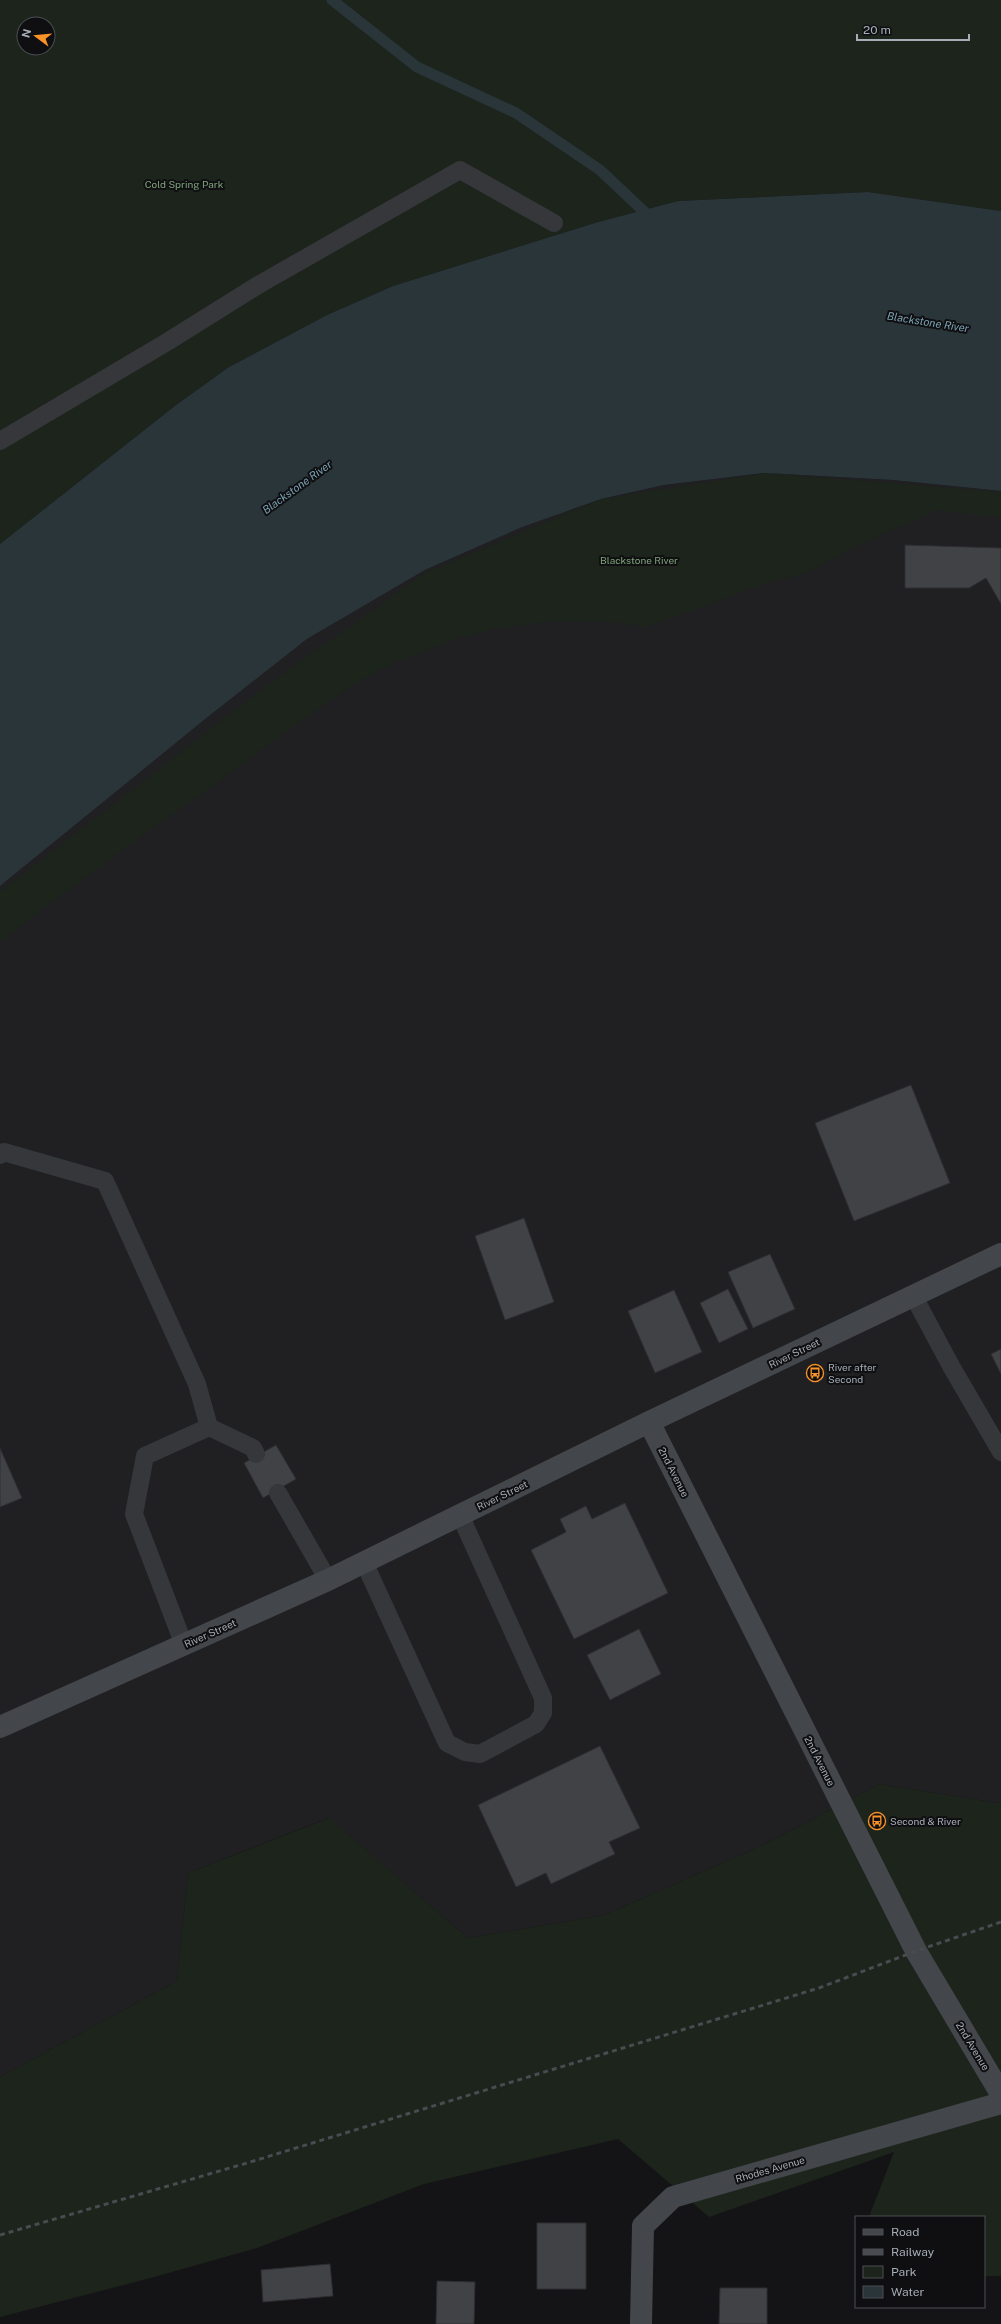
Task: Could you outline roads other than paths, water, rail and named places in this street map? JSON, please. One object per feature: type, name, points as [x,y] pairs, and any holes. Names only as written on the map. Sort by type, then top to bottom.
[{"type":"street","name":"River Street","points":[[0,1726],[328,1580],[649,1422],[1001,1254]]},
{"type":"street","name":"2nd Avenue","points":[[649,1422],[916,1951],[1001,2094]]},
{"type":"street","name":"Rhodes Avenue","points":[[641,2324],[643,2226],[672,2197],[1001,2103]]},
{"type":"lane","points":[[0,441],[167,342],[260,284],[460,170],[554,223]]},
{"type":"lane","points":[[0,1155],[4,1152],[105,1182],[197,1384],[210,1427],[252,1448],[256,1454]]},
{"type":"lane","points":[[913,1295],[951,1366],[1001,1452]]},
{"type":"lane","points":[[184,1645],[134,1514],[145,1456],[210,1427]]},
{"type":"lane","points":[[278,1493],[328,1580]]},
{"type":"lane","points":[[364,1562],[447,1743],[465,1752],[480,1754],[536,1724],[543,1713],[543,1698],[460,1515]]},
{"type":"water","name":"Blackstone River","points":[[868,192],[1001,211],[1001,491],[893,480],[765,473],[664,485],[601,499],[520,528],[425,570],[307,639],[209,716],[0,886],[0,544],[176,405],[229,367],[327,315],[393,286],[598,222],[678,201]]},
{"type":"waterway","points":[[332,0],[417,67],[516,113],[600,170],[653,220]]},
{"type":"railway","points":[[0,2235],[247,2163],[819,1988],[916,1951],[1001,1922]]},
{"type":"place","name":"River after Second","points":[[815,1373]]},
{"type":"place","name":"Second & River","points":[[877,1821]]},
{"type":"park label","name":"Cold Spring Park","points":[[184,184]]}]
